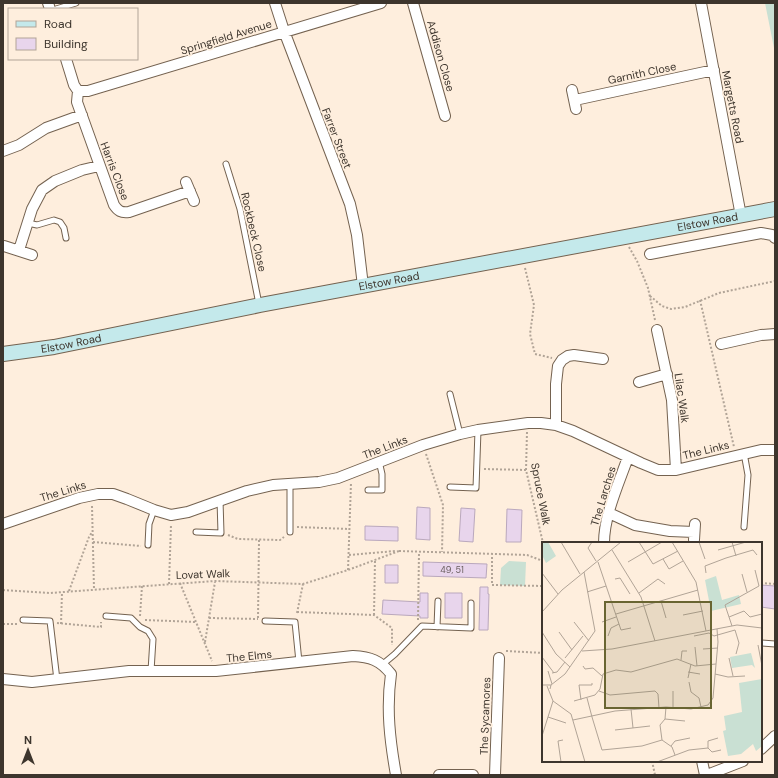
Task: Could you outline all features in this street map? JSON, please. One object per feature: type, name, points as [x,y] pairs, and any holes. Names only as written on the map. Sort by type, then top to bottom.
[{"type":"street","name":"Farrer Street","points":[[274,3],[350,204],[357,235],[363,286]]},
{"type":"street","name":"Springfield Avenue","points":[[78,91],[88,91],[381,3]]},
{"type":"street","name":"Addison Close","points":[[413,3],[445,116]]},
{"type":"street","name":"Margetts Road","points":[[701,3],[741,216]]},
{"type":"street","name":"Harris Close","points":[[66,60],[74,85],[78,91],[77,102],[99,166],[114,205],[118,210],[124,213],[138,210],[188,186],[194,201]]},
{"type":"street","name":"Garnith Close","points":[[572,90],[576,105],[714,70]]},
{"type":"street","points":[[3,151],[18,145],[46,128],[82,115]]},
{"type":"street","points":[[19,250],[32,209],[42,190],[55,181],[99,166]]},
{"type":"street","name":"Elstow Road","points":[[3,354],[54,347],[260,305],[775,209]]},
{"type":"street","points":[[650,254],[666,256],[761,233],[772,235],[775,238]]},
{"type":"street","points":[[4,246],[32,255]]},
{"type":"street","name":"Lilac Walk","points":[[657,326],[666,348],[676,470]]},
{"type":"street","points":[[722,344],[761,335],[775,334]]},
{"type":"street","points":[[556,425],[556,384],[558,366],[562,360],[568,356],[574,355],[603,359]]},
{"type":"street","points":[[639,382],[667,374]]},
{"type":"street","name":"The Links","points":[[3,524],[92,495],[113,494],[171,515],[188,512],[247,491],[273,485],[320,482],[338,478],[423,445],[460,434],[528,423],[556,425],[573,431],[658,470],[676,470],[740,454],[761,450],[775,450]]},
{"type":"street","name":"The Larches","points":[[604,542],[604,533],[609,513],[628,457]]},
{"type":"street","points":[[609,513],[635,525],[670,531],[694,532]]},
{"type":"street","name":"The Elms","points":[[3,679],[32,682],[129,672],[216,671],[353,656],[367,657],[383,664]]},
{"type":"street","name":"The Sycamores","points":[[495,775],[499,658]]},
{"type":"street","points":[[383,664],[391,674],[389,687],[389,732],[396,775]]},
{"type":"street","points":[[762,748],[775,736]]},
{"type":"street","points":[[702,762],[706,775],[739,762]]},
{"type":"street","points":[[443,775],[472,775]]},
{"type":"lane","points":[[59,8],[76,3]]},
{"type":"lane","name":"Rockbeck Close","points":[[226,164],[240,209],[260,305]]},
{"type":"lane","points":[[28,223],[37,225],[54,220],[60,222],[64,228],[66,238]]},
{"type":"lane","points":[[450,394],[460,434]]},
{"type":"lane","points":[[450,487],[476,488],[478,430]]},
{"type":"lane","points":[[740,454],[748,475],[744,527]]},
{"type":"lane","points":[[368,490],[382,490],[382,474],[379,461]]},
{"type":"lane","points":[[290,485],[290,530]]},
{"type":"lane","points":[[196,532],[221,533],[220,500]]},
{"type":"lane","points":[[148,545],[149,524],[154,510]]},
{"type":"lane","points":[[437,627],[438,601]]},
{"type":"lane","points":[[383,664],[395,654],[422,626],[471,628],[471,603]]},
{"type":"lane","points":[[106,616],[131,618],[140,627],[148,632],[153,639],[151,671]]},
{"type":"lane","points":[[23,620],[50,621],[57,680]]},
{"type":"lane","points":[[265,621],[295,622],[300,662]]},
{"type":"lane","points":[[762,643],[775,644]]},
{"type":"path","points":[[623,238],[637,261],[648,288],[657,326]]},
{"type":"path","points":[[523,257],[534,305],[530,334],[535,354],[562,360]]},
{"type":"path","points":[[650,296],[662,306],[671,309],[685,307],[719,293],[775,281]]},
{"type":"path","points":[[700,300],[740,454]]},
{"type":"path","name":"Spruce Walk","points":[[528,423],[526,470],[543,542]]},
{"type":"path","points":[[423,445],[443,504],[442,552]]},
{"type":"path","points":[[477,469],[526,470]]},
{"type":"path","points":[[348,570],[351,473]]},
{"type":"path","points":[[92,495],[94,589]]},
{"type":"path","points":[[169,584],[171,515]]},
{"type":"path","points":[[221,533],[238,539],[280,540],[290,530],[349,529]]},
{"type":"path","points":[[69,590],[92,532]]},
{"type":"path","points":[[258,619],[259,540]]},
{"type":"path","points":[[93,542],[143,546],[148,545]]},
{"type":"path","name":"Lovat Walk","points":[[349,555],[399,551],[492,553],[527,555],[542,560]]},
{"type":"path","name":"Lovat Walk","points":[[3,590],[50,592],[215,581],[303,584],[348,570],[399,551]]},
{"type":"path","points":[[419,552],[418,622],[422,626]]},
{"type":"path","points":[[492,553],[492,585],[542,586]]},
{"type":"path","points":[[374,615],[375,560]]},
{"type":"path","points":[[205,644],[215,581]]},
{"type":"path","points":[[180,583],[216,671]]},
{"type":"path","points":[[762,583],[775,584]]},
{"type":"path","points":[[295,622],[303,584]]},
{"type":"path","points":[[142,586],[140,620],[196,622]]},
{"type":"path","points":[[60,624],[62,591]]},
{"type":"path","points":[[297,612],[374,615],[392,628],[392,649],[395,654]]},
{"type":"path","points":[[50,621],[60,624],[101,627],[101,620],[106,616]]},
{"type":"path","points":[[209,618],[258,619],[265,621]]},
{"type":"path","points":[[3,624],[17,625],[23,620]]},
{"type":"path","points":[[499,658],[499,651],[542,653]]},
{"type":"path","points":[[652,762],[655,775]]},
{"type":"green space","points":[[765,3],[775,3],[775,53]]},
{"type":"green space","points":[[509,561],[526,562],[525,586],[500,585],[501,568]]},
{"type":"building","points":[[417,507],[430,508],[430,540],[416,539]]},
{"type":"building","points":[[461,508],[475,509],[473,542],[459,541]]},
{"type":"building","points":[[507,509],[522,510],[521,542],[506,542]]},
{"type":"building","points":[[365,526],[398,527],[398,541],[365,540]]},
{"type":"building","points":[[423,562],[487,564],[486,578],[423,576]]},
{"type":"building","points":[[385,565],[398,565],[398,583],[385,583]]},
{"type":"building","points":[[762,585],[775,586],[775,609],[762,607]]},
{"type":"building","points":[[480,587],[488,587],[488,630],[479,630]]},
{"type":"building","points":[[420,593],[428,593],[428,618],[420,618],[420,616],[382,614],[383,600],[420,602]]},
{"type":"building","points":[[445,593],[462,593],[462,618],[445,618]]}]
